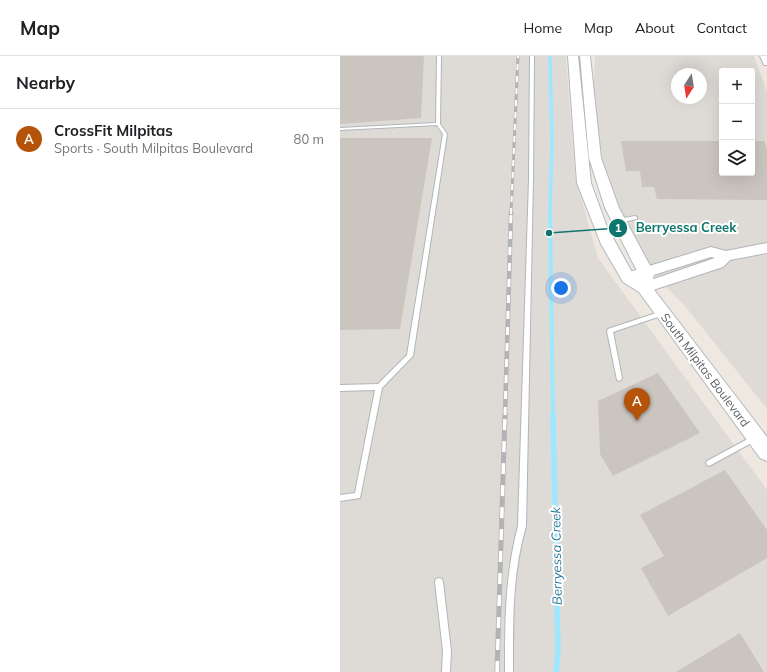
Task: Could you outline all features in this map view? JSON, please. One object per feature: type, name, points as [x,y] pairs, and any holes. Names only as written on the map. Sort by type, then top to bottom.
[{"type":"main road","name":"South Milpitas Boulevard","points":[[573,56],[584,183],[600,227],[628,278],[645,281]]},
{"type":"main road","name":"South Milpitas Boulevard","points":[[585,56],[595,158],[601,181],[645,281],[662,313],[767,452]]},
{"type":"street","points":[[645,281],[718,262],[726,256],[767,248]]},
{"type":"lane","points":[[340,498],[358,496],[379,387],[410,356],[444,134],[438,124],[439,56]]},
{"type":"lane","points":[[509,672],[509,593],[516,545],[522,526],[531,179],[532,56]]},
{"type":"lane","points":[[340,129],[438,124]]},
{"type":"lane","points":[[618,222],[635,218]]},
{"type":"lane","points":[[618,378],[610,330],[662,313]]},
{"type":"lane","points":[[340,388],[379,387]]},
{"type":"lane","points":[[709,463],[756,437]]},
{"type":"lane","points":[[440,582],[447,651],[446,672]]},
{"type":"shaded area","points":[[340,56],[566,56],[575,176],[598,258],[767,490],[767,672],[340,672]]},
{"type":"shaded area","points":[[595,56],[754,56],[767,92],[767,409],[685,306],[621,241],[592,124]]},
{"type":"building","points":[[340,56],[424,56],[421,118],[340,124]]},
{"type":"building","points":[[340,138],[432,138],[400,329],[340,330]]},
{"type":"building","points":[[621,141],[719,141],[719,176],[755,176],[755,141],[764,141],[767,149],[767,200],[657,199],[654,187],[642,187],[640,171],[626,171]]},
{"type":"building","points":[[658,373],[700,433],[613,476],[600,454],[598,401]]},
{"type":"building","points":[[725,470],[767,530],[767,558],[668,616],[641,568],[664,556],[640,515]]},
{"type":"building","points":[[740,633],[764,672],[676,672]]},
{"type":"waterway","name":"Berryessa Creek","points":[[550,56],[552,142],[550,214]]},
{"type":"waterway","name":"Berryessa Creek","points":[[550,214],[553,415]]},
{"type":"waterway","name":"Berryessa Creek","points":[[553,414],[558,650],[556,672]]},
{"type":"railway","points":[[511,214],[518,56]]},
{"type":"railway","points":[[505,415],[511,213]]},
{"type":"railway","points":[[497,672],[505,414]]},
{"type":"place","name":"Berryessa Creek","points":[[549,233]]},
{"type":"place","name":"CrossFit Milpitas","points":[[637,421]]}]
